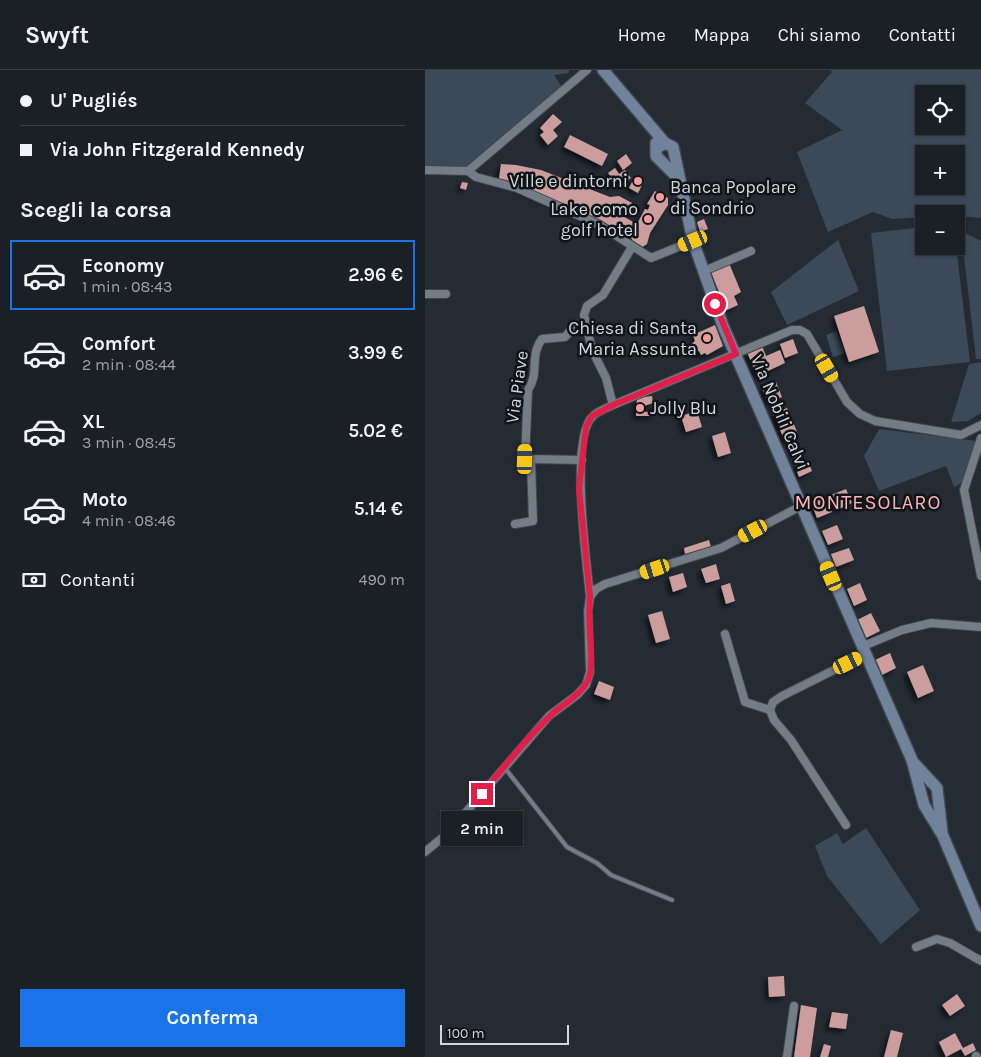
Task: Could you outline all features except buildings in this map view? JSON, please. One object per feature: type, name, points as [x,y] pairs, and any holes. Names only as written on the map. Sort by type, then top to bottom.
[{"type":"main road","points":[[603,70],[652,126],[661,146]]},
{"type":"main road","points":[[661,146],[673,147],[674,156],[670,161],[663,162]]},
{"type":"main road","points":[[661,146],[656,156],[681,181]]},
{"type":"main road","name":"Via Nobili Calvi","points":[[674,156],[693,241],[736,354],[863,651],[912,760],[924,805],[943,836],[981,926]]},
{"type":"main road","name":"Via Nobili Calvi","points":[[912,760],[937,788],[943,836]]},
{"type":"street","points":[[468,171],[587,70]]},
{"type":"street","points":[[425,170],[468,171],[476,177],[517,188],[599,224],[651,258],[693,241]]},
{"type":"street","points":[[613,405],[605,378],[592,350],[584,315],[587,306],[603,295],[632,246]]},
{"type":"street","points":[[704,271],[751,251]]},
{"type":"street","points":[[425,294],[446,294]]},
{"type":"street","name":"Via Piave","points":[[515,524],[533,521],[531,462],[525,459],[528,390],[534,382],[535,348],[542,339],[565,337],[575,325],[585,324]]},
{"type":"street","points":[[425,852],[448,833],[549,716],[577,695],[586,685],[590,672],[588,611],[590,597],[579,489],[586,427],[592,416],[613,405],[792,330],[800,330],[807,334],[847,402],[860,414],[875,421],[939,433],[961,435],[981,425]]},
{"type":"street","points":[[981,438],[964,490],[981,576]]},
{"type":"street","points":[[525,459],[582,460]]},
{"type":"street","points":[[590,597],[605,584],[721,548],[801,506]]},
{"type":"street","points":[[769,710],[773,702],[782,696],[902,630],[931,623],[981,627]]},
{"type":"street","points":[[725,634],[745,702],[769,710],[774,720],[791,740],[846,825]]},
{"type":"street","points":[[916,947],[937,939],[950,942],[981,961]]},
{"type":"street","points":[[787,1057],[793,1006]]},
{"type":"lane","points":[[504,767],[567,846],[597,863],[611,875],[672,900]]},
{"type":"shaded area","points":[[425,70],[569,70],[569,73],[554,75],[564,90],[464,170],[425,171]]},
{"type":"shaded area","points":[[830,70],[981,70],[981,218],[965,217],[965,205],[915,205],[915,218],[892,219],[873,212],[828,232],[797,152],[842,130],[805,103],[832,72]]},
{"type":"shaded area","points":[[915,228],[915,255],[957,255],[970,362],[887,371],[871,233]]},
{"type":"shaded area","points":[[965,233],[981,241],[981,359],[976,359],[964,255]]},
{"type":"shaded area","points":[[838,240],[859,291],[787,325],[771,292]]},
{"type":"shaded area","points":[[837,331],[845,353],[833,357],[826,335]]},
{"type":"shaded area","points":[[981,362],[981,413],[968,421],[951,422],[969,364]]},
{"type":"shaded area","points":[[879,429],[977,441],[963,482],[954,487],[946,466],[879,491],[864,456]]},
{"type":"shaded area","points":[[866,828],[920,910],[881,944],[827,876],[815,846],[837,833],[843,844]]},
{"type":"place","name":"Ville e dintorni","points":[[638,181]]},
{"type":"place","name":"Banca Popolare di Sondrio","points":[[660,197]]},
{"type":"place","name":"Lake como golf hotel","points":[[648,219]]},
{"type":"place","name":"Chiesa di Santa Maria Assunta","points":[[707,338]]},
{"type":"place","name":"Jolly Blu","points":[[640,408]]},
{"type":"district","name":"MONTESOLARO","points":[[868,502]]},
{"type":"route","points":[[482,794],[549,716],[577,695],[586,685],[590,672],[588,611],[590,597],[579,489],[586,427],[592,416],[613,405],[736,354],[715,304]]}]
